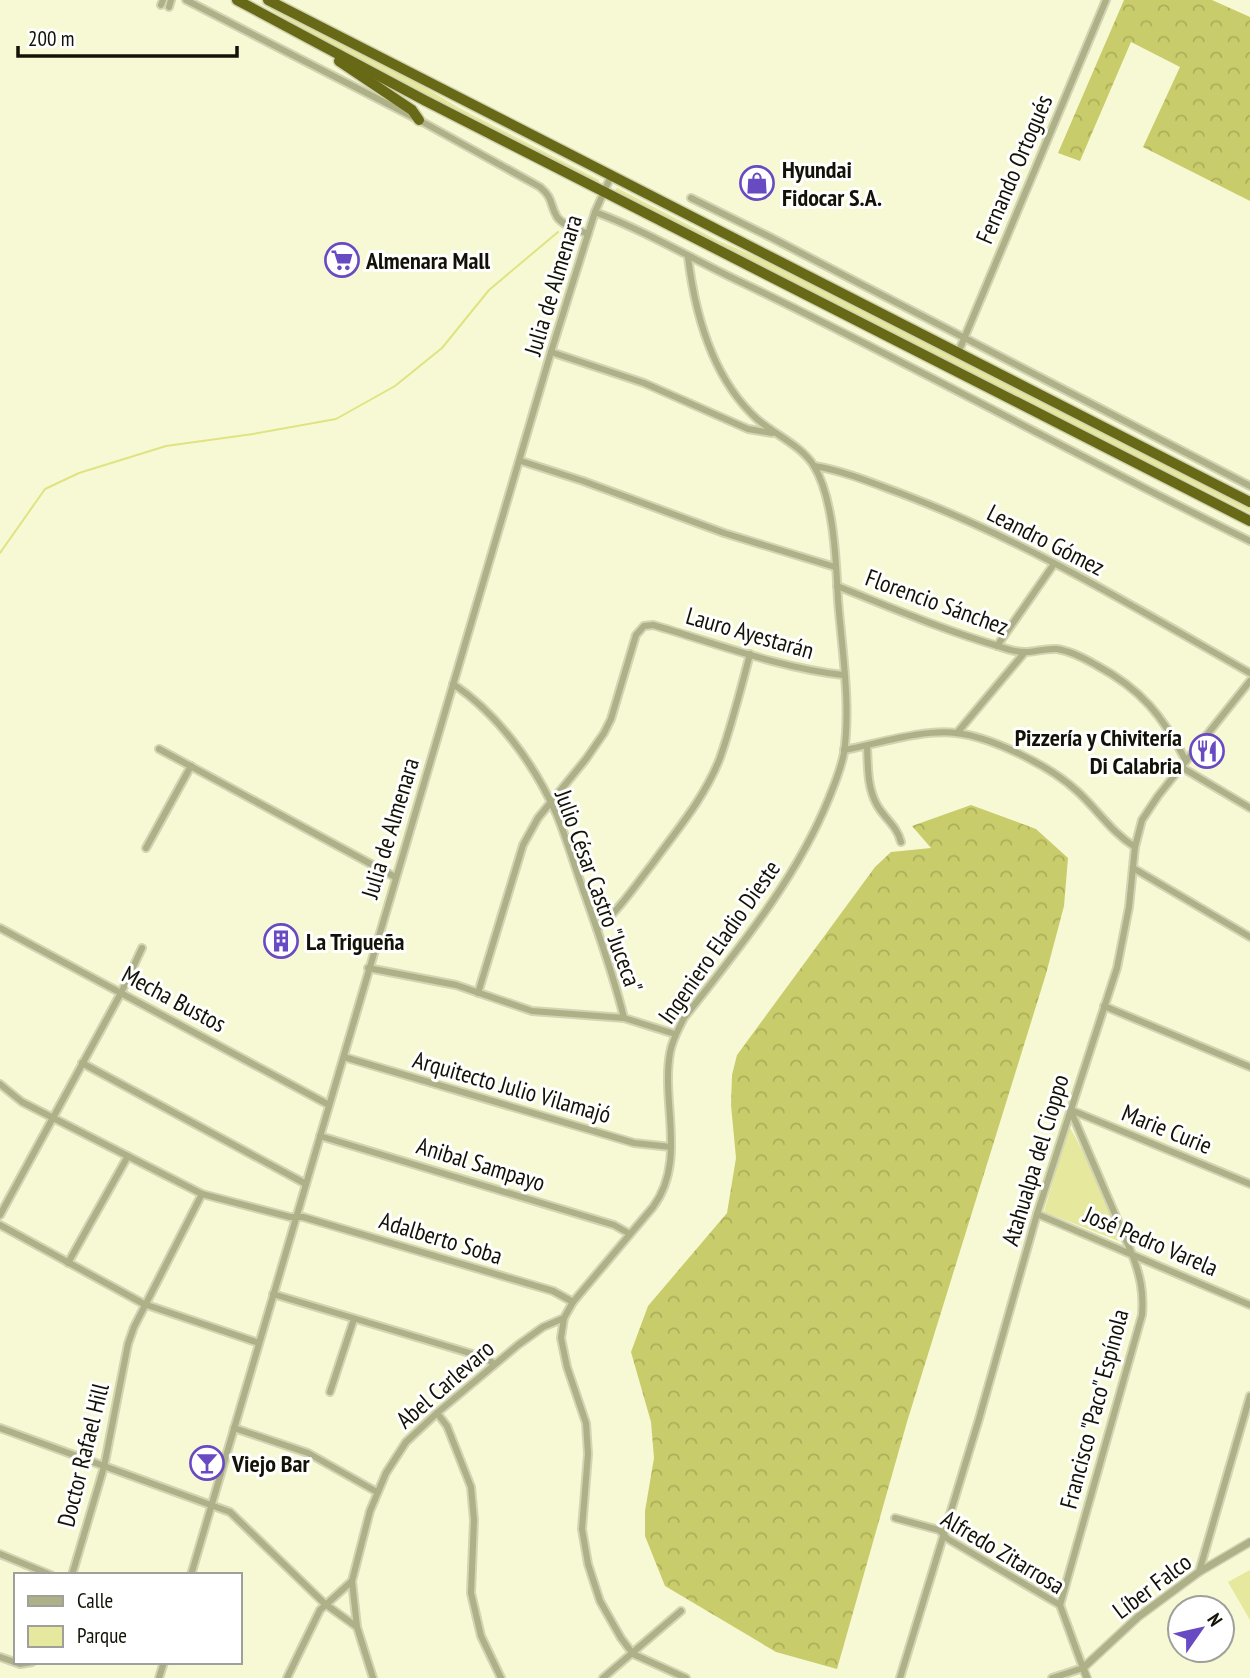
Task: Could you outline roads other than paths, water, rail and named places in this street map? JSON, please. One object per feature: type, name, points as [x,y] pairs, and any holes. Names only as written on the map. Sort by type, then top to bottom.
[{"type":"highway","points":[[237,0],[603,192],[1250,521]]},
{"type":"highway","points":[[268,0],[1250,502]]},
{"type":"highway","points":[[307,38],[412,110],[419,120]]},
{"type":"street","points":[[186,0],[419,120],[540,187],[552,199],[557,217],[563,223],[588,234]]},
{"type":"street","name":"Fernando Ortogués","points":[[958,353],[1106,0]]},
{"type":"street","name":"Julia de Almenara","points":[[192,1573],[551,352],[595,212],[611,176]]},
{"type":"street","points":[[691,198],[1250,486]]},
{"type":"street","points":[[595,212],[621,221],[688,257],[812,316],[1250,541]]},
{"type":"street","name":"Ingeniero Eladio Dieste","points":[[633,1654],[600,1601],[588,1564],[582,1529],[588,1436],[563,1349],[561,1327],[573,1302],[662,1193],[669,1173],[671,1147],[668,1073],[675,1034],[805,852],[835,783],[844,750],[844,675],[827,503],[814,467],[800,450],[774,433],[747,409],[722,374],[697,303],[688,257]]},
{"type":"street","points":[[551,352],[644,383],[748,429],[774,433]]},
{"type":"street","name":"Florencio Sánchez","points":[[521,461],[724,533],[835,567]]},
{"type":"street","name":"Leandro Gómez","points":[[814,467],[831,469],[938,508],[1054,564],[1250,673]]},
{"type":"street","points":[[997,646],[1054,564]]},
{"type":"street","name":"Florencio Sánchez","points":[[837,586],[952,632],[997,646],[1025,652],[1051,649],[1070,653],[1124,680],[1152,706],[1172,734],[1183,764]]},
{"type":"street","name":"Lauro Ayestarán","points":[[550,802],[586,760],[604,733],[611,719],[636,635],[647,625],[822,673],[844,675]]},
{"type":"street","points":[[957,733],[1025,652]]},
{"type":"street","points":[[597,929],[610,918],[695,805],[719,759],[750,654]]},
{"type":"street","name":"Atahualpa del Cioppo","points":[[900,1678],[1037,1214],[1124,936],[1135,847],[1142,820],[1250,681]]},
{"type":"street","name":"Julio César Castro \"Juceca\"","points":[[453,684],[498,724],[527,762],[550,802],[597,929],[624,1018]]},
{"type":"street","points":[[844,750],[928,734],[957,733],[1017,753],[1076,790],[1122,838],[1135,847]]},
{"type":"street","points":[[867,746],[870,791],[878,807],[896,828],[901,842]]},
{"type":"street","points":[[159,748],[395,877]]},
{"type":"street","points":[[1183,764],[1250,808]]},
{"type":"street","points":[[146,848],[191,766]]},
{"type":"street","points":[[478,993],[521,852],[529,832],[550,802]]},
{"type":"street","points":[[1133,869],[1250,937]]},
{"type":"street","name":"Mecha Bustos","points":[[0,928],[329,1105]]},
{"type":"street","points":[[0,1214],[121,993],[142,948]]},
{"type":"street","points":[[369,968],[456,985],[532,1011],[624,1018],[675,1034]]},
{"type":"street","points":[[1104,1006],[1250,1067]]},
{"type":"street","name":"Arquitecto Julio Vilamajó","points":[[344,1057],[634,1143],[671,1147]]},
{"type":"street","points":[[82,1063],[306,1184]]},
{"type":"street","name":"Adalberto Soba","points":[[0,1084],[22,1102],[202,1194],[303,1217],[540,1287],[573,1302]]},
{"type":"street","name":"Marie Curie","points":[[1070,1109],[1250,1184]]},
{"type":"street","name":"Francisco \"Paco\" Espínola","points":[[1060,1605],[1142,1315],[1142,1286],[1132,1254],[1070,1109]]},
{"type":"street","name":"Anibal Sampayo","points":[[320,1136],[614,1225],[630,1234]]},
{"type":"street","points":[[68,1263],[128,1156]]},
{"type":"street","name":"Doctor Rafael Hill","points":[[73,1573],[104,1467],[128,1344],[144,1304],[202,1194]]},
{"type":"street","name":"José Pedro Varela","points":[[1037,1214],[1250,1305]]},
{"type":"street","points":[[0,1225],[144,1304],[259,1343]]},
{"type":"street","points":[[273,1294],[486,1358],[494,1364]]},
{"type":"street","name":"Abel Carlevaro","points":[[352,1581],[377,1492],[406,1442],[494,1364],[543,1327],[564,1318]]},
{"type":"street","points":[[330,1392],[354,1320]]},
{"type":"street","points":[[1199,1572],[1250,1396]]},
{"type":"street","points":[[437,1413],[447,1426],[471,1487],[474,1513],[471,1593],[481,1636],[501,1678]]},
{"type":"street","points":[[0,1428],[230,1513],[326,1604],[357,1626]]},
{"type":"street","points":[[234,1428],[308,1453],[377,1492]]},
{"type":"street","name":"Alfredo Zitarrosa","points":[[895,1518],[939,1530],[1060,1605],[1087,1678]]},
{"type":"street","name":"Líber Falco","points":[[1083,1668],[1138,1617],[1199,1572],[1250,1542]]},
{"type":"street","points":[[0,1554],[46,1573]]},
{"type":"street","points":[[287,1678],[320,1610],[352,1581]]},
{"type":"street","points":[[352,1581],[357,1626],[373,1678]]},
{"type":"street","points":[[603,1678],[681,1611]]},
{"type":"street","points":[[633,1654],[687,1678]]},
{"type":"street","points":[[1052,1678],[1083,1668]]},
{"type":"waterway","points":[[0,553],[45,489],[79,473],[166,446],[336,419],[395,386],[442,348],[489,290],[558,232]]},
{"type":"place","name":"Hyundai Fidocar S.A.","points":[[757,183]]},
{"type":"place","name":"Almenara Mall","points":[[342,260]]},
{"type":"place","name":"Pizzería y Chivitería Di Calabria","points":[[1207,751]]},
{"type":"place","name":"La Trigueña","points":[[281,941]]},
{"type":"place","name":"Viejo Bar","points":[[207,1463]]}]
